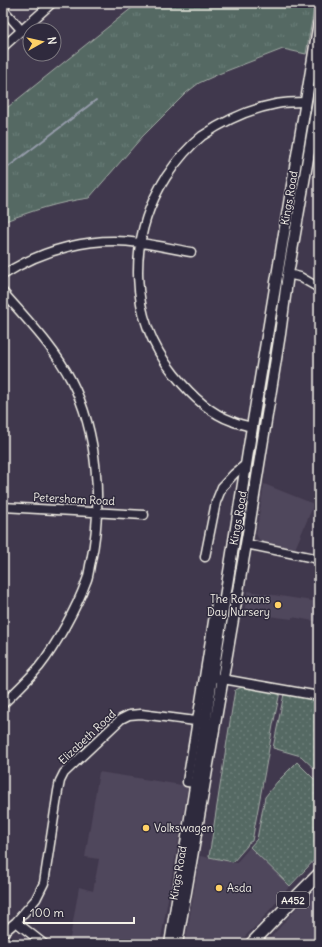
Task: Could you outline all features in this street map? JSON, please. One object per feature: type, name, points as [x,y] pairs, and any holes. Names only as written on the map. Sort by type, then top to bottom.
[{"type":"highway","name":"A452","points":[[251,944],[319,874]]},
{"type":"main road","name":"Kings Road","points":[[177,944],[213,677],[246,464],[319,22]]},
{"type":"main road","name":"Kings Road","points":[[170,944],[195,783],[206,723],[223,678],[249,527],[280,334],[288,274],[319,99]]},
{"type":"street","points":[[32,22],[52,3]]},
{"type":"street","points":[[3,9],[22,31],[3,47]]},
{"type":"street","points":[[252,427],[231,421],[213,411],[187,391],[166,364],[150,335],[140,300],[137,262],[139,243],[144,222],[158,189],[176,162],[201,137],[230,119],[253,110],[277,103],[306,102]]},
{"type":"street","points":[[3,275],[28,261],[61,248],[93,242],[117,241],[139,243],[191,252]]},
{"type":"street","points":[[288,274],[300,277],[319,288]]},
{"type":"street","points":[[3,292],[42,335],[72,381],[85,415],[93,448],[98,483],[98,511],[95,545],[86,582],[72,613],[40,666],[3,704]]},
{"type":"street","name":"Kings Road","points":[[205,557],[216,502],[222,487],[246,464]]},
{"type":"street","name":"Petersham Road","points":[[3,507],[98,511],[144,515]]},
{"type":"street","points":[[237,525],[249,527]]},
{"type":"street","points":[[246,544],[319,559]]},
{"type":"street","name":"Kings Road","points":[[206,723],[216,603],[225,604]]},
{"type":"street","points":[[213,677],[319,696]]},
{"type":"street","name":"Elizabeth Road","points":[[3,933],[16,922],[36,898],[44,883],[60,781],[70,767],[120,719],[130,715],[141,714],[206,723]]},
{"type":"street","points":[[16,922],[44,944]]},
{"type":"shaded area","points":[[264,484],[314,504],[295,549],[260,541],[256,534]]},
{"type":"shaded area","points":[[248,591],[319,602],[319,622],[292,617],[292,619],[244,613]]},
{"type":"shaded area","points":[[99,772],[188,786],[160,944],[69,944],[79,887],[93,891],[99,859],[85,857]]},
{"type":"shaded area","points":[[250,847],[290,886],[257,925],[237,944],[185,944],[200,856],[236,863]]},
{"type":"shaded area","points":[[319,886],[319,944],[265,944],[302,902]]},
{"type":"green space","points":[[138,3],[315,3],[306,54],[283,49],[199,83],[186,93],[142,137],[89,198],[45,207],[3,222],[3,111]]},
{"type":"green space","points":[[245,686],[280,692],[252,841],[248,843],[233,862],[209,857],[235,690]]},
{"type":"green space","points":[[284,694],[319,700],[319,773],[301,756],[273,748]]},
{"type":"green space","points":[[297,762],[314,779],[319,774],[319,855],[290,886],[250,847],[257,839],[265,797],[277,782]]},
{"type":"waterway","points":[[3,171],[96,100]]},
{"type":"place","name":"The Rowans Day Nursery","points":[[278,605]]},
{"type":"place","name":"Volkswagen","points":[[146,828]]},
{"type":"place","name":"Asda","points":[[219,888]]}]
